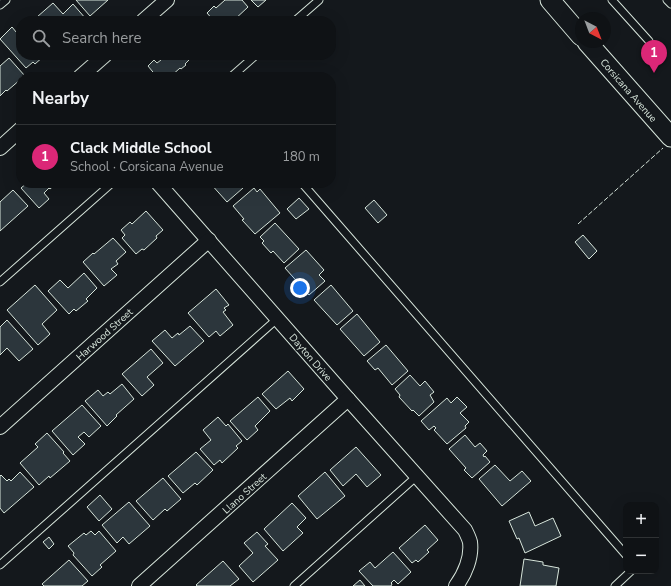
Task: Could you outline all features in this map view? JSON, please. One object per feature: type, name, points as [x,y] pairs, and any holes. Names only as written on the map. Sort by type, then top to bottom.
[{"type":"street","points":[[149,16],[167,0]]},
{"type":"street","points":[[553,1],[575,28]]},
{"type":"street","name":"Corsicana Avenue","points":[[592,48],[671,137]]},
{"type":"street","points":[[86,72],[99,60]]},
{"type":"street","points":[[0,148],[16,134]]},
{"type":"street","name":"Dayton Drive","points":[[162,188],[465,530],[470,541],[470,557],[466,569],[456,586]]},
{"type":"street","name":"Harwood Street","points":[[0,427],[209,240]]},
{"type":"street","name":"Llano Street","points":[[139,586],[348,399]]},
{"type":"lane","points":[[0,5],[6,0]]},
{"type":"lane","points":[[301,16],[319,0]]},
{"type":"lane","points":[[612,0],[649,41]]},
{"type":"lane","points":[[667,0],[671,4]]},
{"type":"lane","points":[[237,72],[250,60]]},
{"type":"lane","points":[[0,282],[106,188]]},
{"type":"lane","points":[[306,188],[623,551]]},
{"type":"lane","points":[[0,565],[277,318]]},
{"type":"lane","points":[[294,586],[417,476]]},
{"type":"lane","points":[[615,586],[628,574]]},
{"type":"building","points":[[76,0],[108,0],[90,16]]},
{"type":"building","points":[[225,0],[242,0],[248,7],[238,16],[210,16],[207,13],[214,6],[216,8]]},
{"type":"building","points":[[251,0],[266,0],[258,7]]},
{"type":"building","points":[[53,3],[63,14],[73,4],[83,16],[38,16]]},
{"type":"building","points":[[12,27],[16,32],[16,57],[0,39]]},
{"type":"building","points":[[9,58],[21,72],[16,72],[16,83],[0,96],[0,66]]},
{"type":"building","points":[[19,60],[40,60],[35,64],[33,62],[26,68]]},
{"type":"building","points":[[154,60],[157,63],[161,60],[189,60],[185,64],[186,65],[176,72],[153,72],[148,66]]},
{"type":"building","points":[[21,188],[49,188],[44,193],[49,199],[39,208]]},
{"type":"building","points":[[214,188],[243,188],[227,202]]},
{"type":"building","points":[[254,188],[257,192],[260,189],[280,213],[255,234],[242,220],[244,219],[233,206]]},
{"type":"building","points":[[13,190],[28,206],[0,231],[0,202]]},
{"type":"building","points":[[299,198],[309,209],[296,219],[287,209]]},
{"type":"building","points":[[374,200],[387,215],[378,223],[365,208]]},
{"type":"building","points":[[146,211],[163,230],[144,250],[142,249],[136,254],[122,238],[125,235],[121,230],[130,222],[132,224]]},
{"type":"building","points":[[275,223],[299,249],[284,263],[273,251],[271,253],[262,243],[264,241],[260,237]]},
{"type":"building","points":[[583,235],[597,251],[589,259],[575,242]]},
{"type":"building","points":[[113,238],[126,252],[116,261],[118,264],[111,269],[117,275],[104,286],[83,262]]},
{"type":"building","points":[[306,250],[324,270],[319,275],[325,281],[309,295],[285,268]]},
{"type":"building","points":[[84,273],[97,288],[86,299],[88,301],[76,311],[74,309],[69,314],[48,291],[60,280],[68,288]]},
{"type":"building","points":[[35,285],[57,310],[42,324],[50,334],[38,345],[7,310]]},
{"type":"building","points":[[331,285],[353,311],[337,325],[314,300]]},
{"type":"building","points":[[216,289],[229,305],[224,308],[226,310],[223,312],[233,325],[220,336],[216,331],[209,337],[188,313]]},
{"type":"building","points":[[357,314],[380,342],[364,356],[340,329]]},
{"type":"building","points":[[7,320],[33,349],[19,361],[7,348],[0,355],[0,327]]},
{"type":"building","points":[[190,326],[204,341],[175,366],[152,341],[165,330],[172,338],[178,333],[179,335]]},
{"type":"building","points":[[386,345],[408,371],[392,385],[378,368],[375,370],[367,361]]},
{"type":"building","points":[[151,349],[163,363],[147,377],[154,385],[142,396],[122,374]]},
{"type":"building","points":[[288,371],[304,389],[292,401],[290,398],[276,409],[262,394]]},
{"type":"building","points":[[410,375],[420,386],[425,381],[434,392],[430,395],[434,402],[419,416],[399,397],[400,395],[395,389]]},
{"type":"building","points":[[122,384],[134,399],[116,415],[117,416],[107,426],[85,401],[98,390],[103,396],[108,392],[110,394]]},
{"type":"building","points":[[258,397],[270,411],[255,426],[258,430],[247,440],[230,421]]},
{"type":"building","points":[[457,397],[467,407],[460,413],[469,422],[465,426],[466,428],[447,444],[434,430],[436,428],[434,426],[429,430],[421,421],[447,398],[451,403]]},
{"type":"building","points":[[82,405],[101,426],[89,437],[84,432],[78,437],[85,444],[73,455],[52,431]]},
{"type":"building","points":[[218,417],[226,426],[228,424],[242,441],[236,446],[238,448],[222,463],[220,460],[214,465],[200,449],[211,440],[203,430]]},
{"type":"building","points":[[47,433],[70,461],[39,485],[20,463],[38,447],[35,444]]},
{"type":"building","points":[[465,435],[475,447],[480,443],[487,451],[483,455],[484,457],[485,456],[490,462],[472,478],[464,470],[466,468],[449,449]]},
{"type":"building","points":[[356,447],[381,475],[367,487],[356,474],[343,486],[330,470]]},
{"type":"building","points":[[196,452],[213,470],[197,485],[195,483],[183,493],[168,476]]},
{"type":"building","points":[[495,465],[510,481],[522,471],[531,481],[502,506],[479,479]]},
{"type":"building","points":[[20,472],[34,487],[4,513],[0,508],[0,476],[1,475],[7,481],[9,479],[11,481]]},
{"type":"building","points":[[325,472],[345,496],[317,519],[298,496]]},
{"type":"building","points":[[163,478],[181,499],[167,511],[165,509],[153,520],[136,501]]},
{"type":"building","points":[[100,495],[112,509],[99,521],[87,507]]},
{"type":"building","points":[[129,502],[150,526],[129,544],[123,537],[117,543],[102,525]]},
{"type":"building","points":[[292,503],[306,518],[297,527],[303,533],[283,551],[264,529]]},
{"type":"building","points":[[529,512],[535,526],[553,518],[561,536],[525,553],[519,538],[517,539],[509,521]]},
{"type":"building","points":[[425,525],[438,540],[427,550],[429,552],[418,562],[416,560],[412,563],[399,548]]},
{"type":"building","points":[[91,531],[95,535],[99,531],[116,551],[100,565],[102,567],[92,576],[73,555],[74,553],[68,546],[84,533],[86,535]]},
{"type":"building","points":[[257,532],[268,544],[265,546],[278,560],[253,582],[239,566],[253,553],[244,543]]},
{"type":"building","points":[[49,537],[54,544],[49,549],[43,542]]},
{"type":"building","points":[[393,552],[411,572],[398,584],[394,580],[391,583],[391,586],[373,586],[359,571],[370,562],[375,568]]},
{"type":"building","points":[[524,559],[543,562],[543,565],[559,568],[556,586],[520,586]]},
{"type":"building","points":[[69,560],[88,581],[82,586],[44,586],[42,584]]},
{"type":"building","points":[[223,561],[239,579],[230,586],[196,585]]},
{"type":"building","points":[[360,580],[365,586],[353,586]]},
{"type":"fence","points":[[578,224],[663,148]]},
{"type":"place","name":"Clack Middle School","points":[[654,73]]}]
